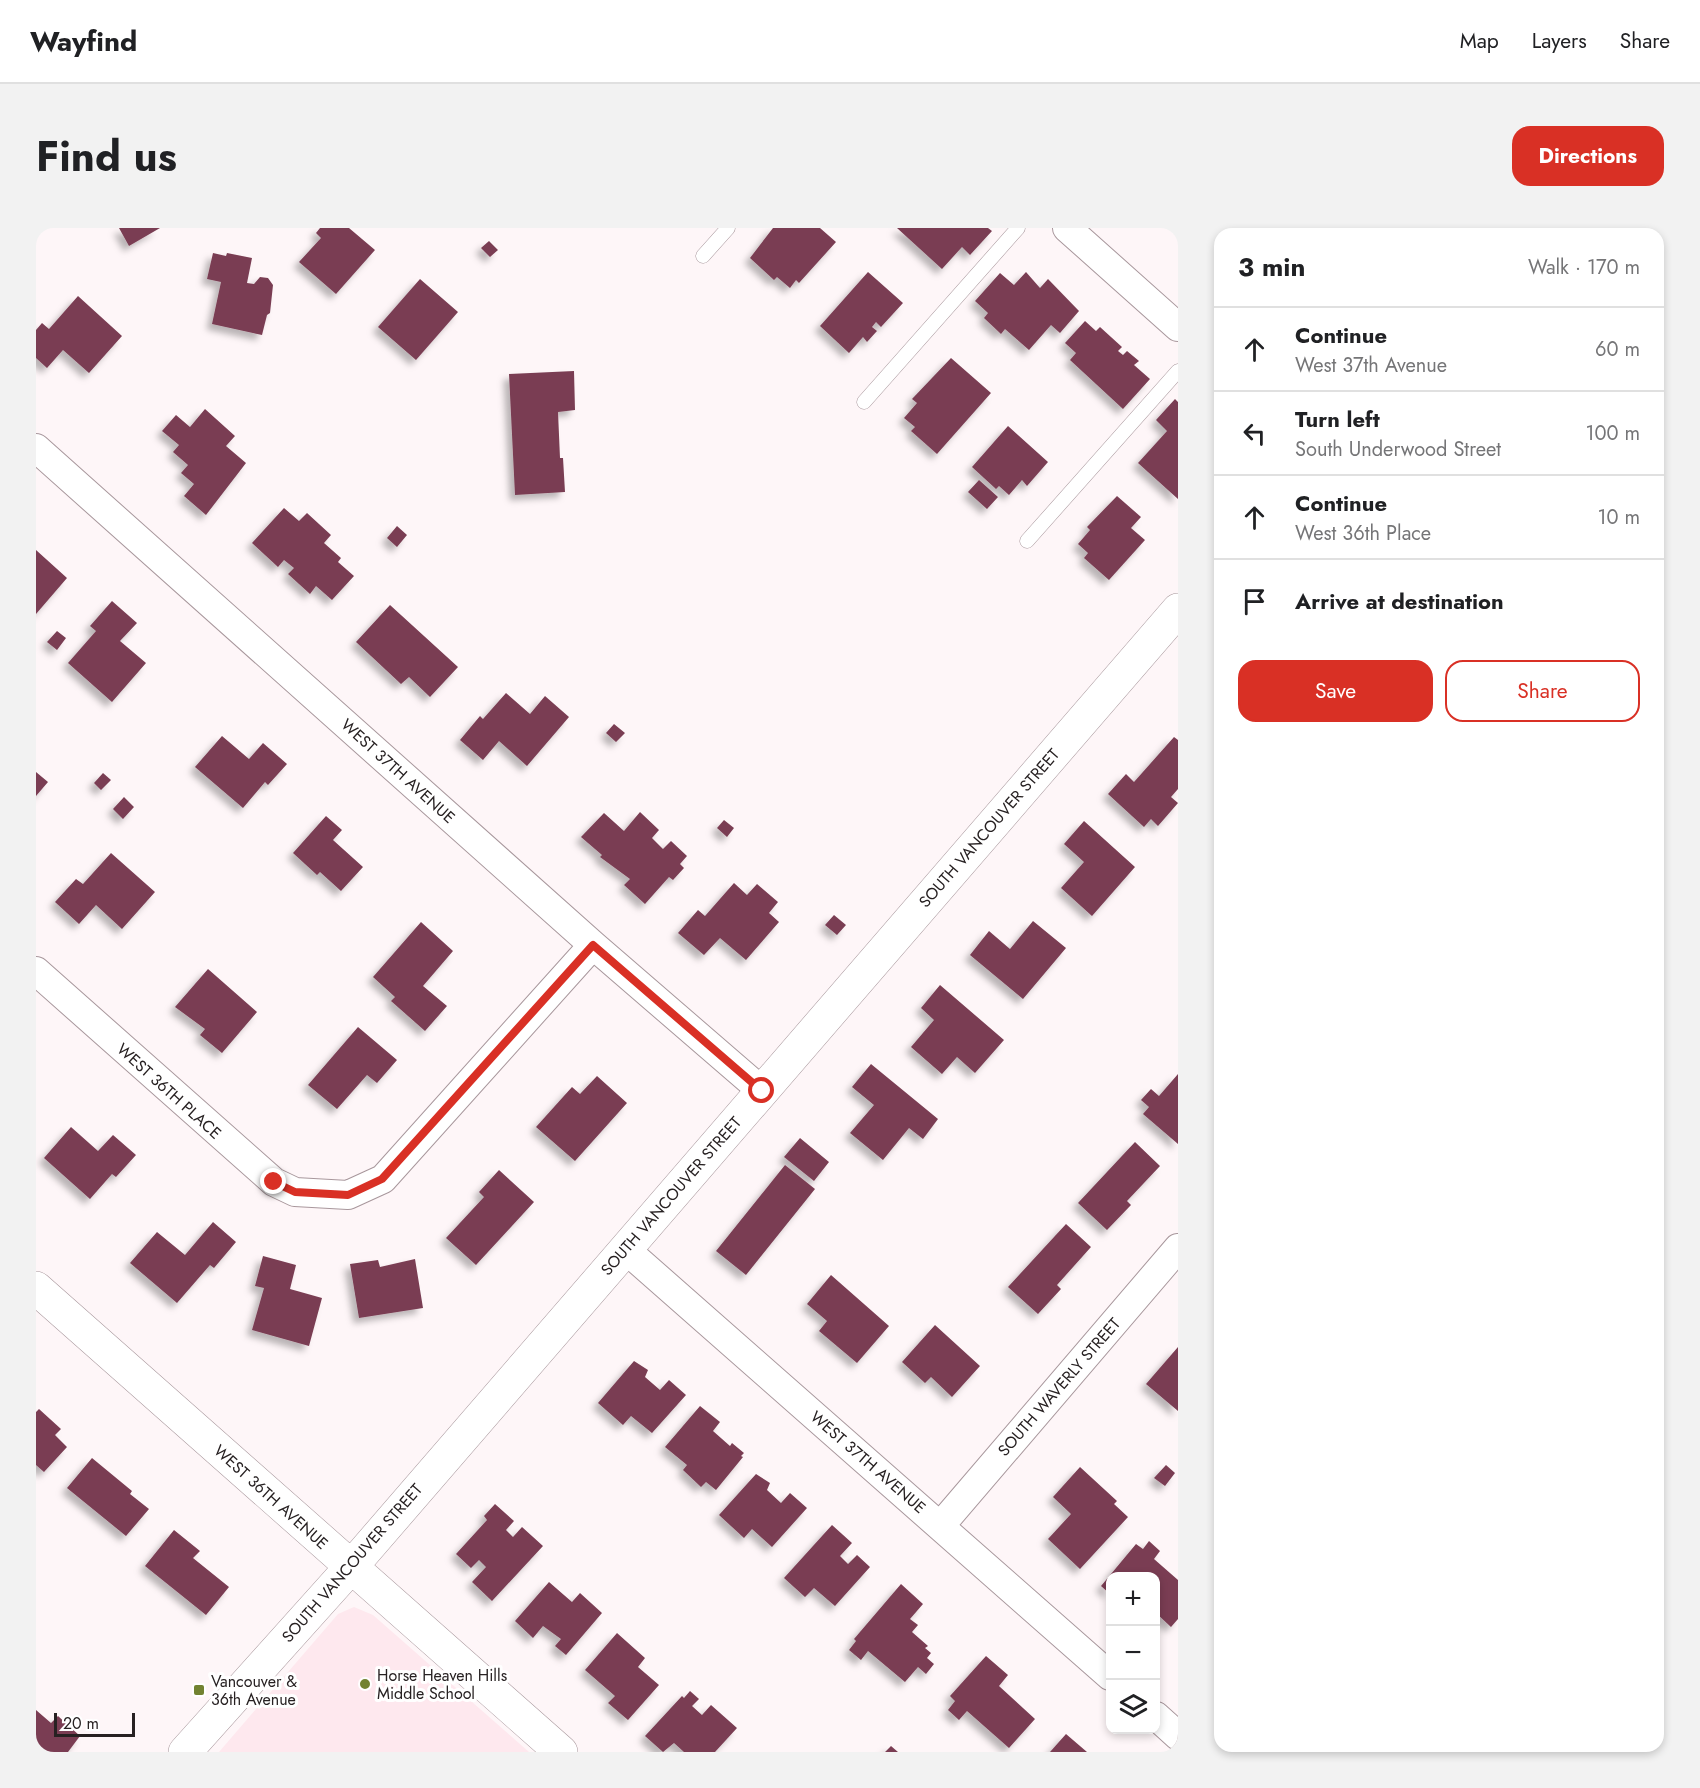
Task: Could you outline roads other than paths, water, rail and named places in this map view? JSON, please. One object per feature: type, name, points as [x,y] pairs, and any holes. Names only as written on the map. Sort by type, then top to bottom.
[{"type":"street","points":[[1067,228],[1178,327]]},
{"type":"street","name":"WEST 37TH AVENUE","points":[[36,448],[593,945],[762,1091]]},
{"type":"street","name":"SOUTH VANCOUVER STREET","points":[[185,1752],[351,1567],[1178,610]]},
{"type":"street","name":"WEST 36TH PLACE","points":[[36,971],[250,1164],[274,1182],[295,1192],[348,1195],[382,1179],[593,945]]},
{"type":"street","name":"WEST 37TH AVENUE","points":[[625,1250],[941,1525],[1106,1672]]},
{"type":"street","name":"SOUTH WAVERLY STREET","points":[[941,1525],[1176,1253]]},
{"type":"street","name":"WEST 36TH AVENUE","points":[[36,1288],[561,1752]]},
{"type":"street","points":[[1160,1720],[1178,1736]]},
{"type":"lane","points":[[703,256],[728,228]]},
{"type":"lane","points":[[864,402],[1018,228]]},
{"type":"lane","points":[[1027,541],[1178,370]]},
{"type":"place","name":"Horse Heaven Hills Middle School","points":[[365,1684]]},
{"type":"place","name":"Vancouver & 36th Avenue","points":[[199,1690]]}]
